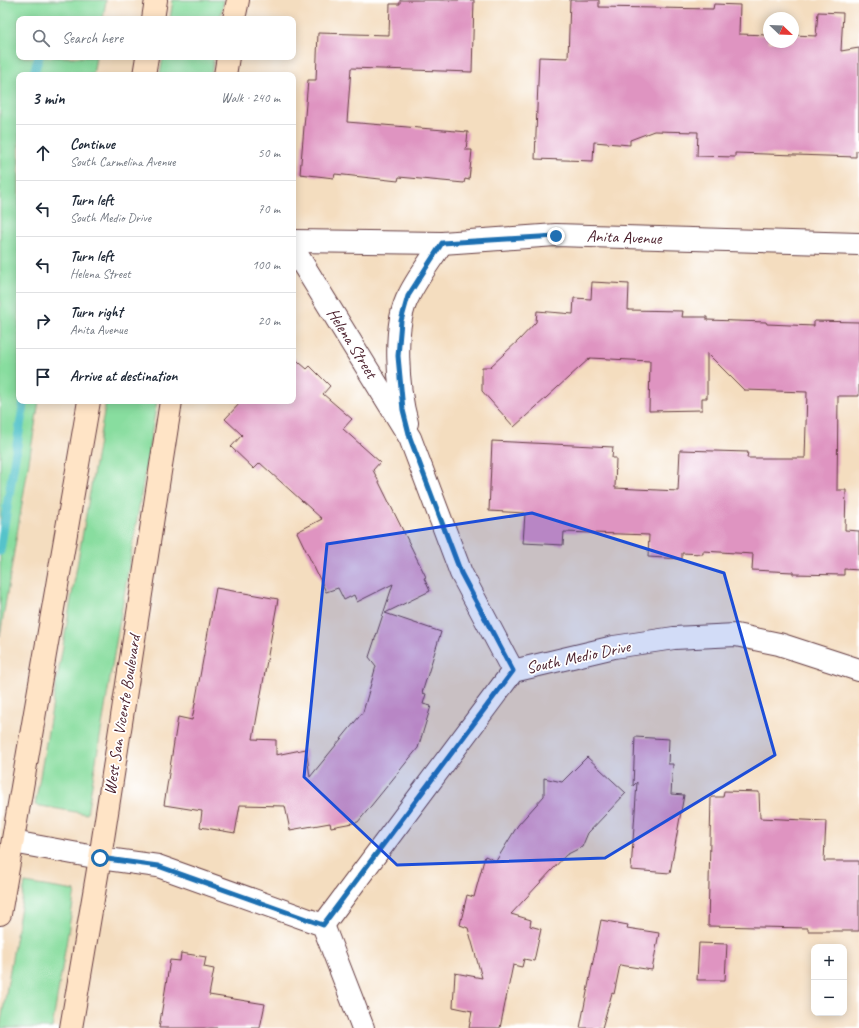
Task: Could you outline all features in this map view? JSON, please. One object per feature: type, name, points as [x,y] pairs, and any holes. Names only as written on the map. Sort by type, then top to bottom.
[{"type":"main road","points":[[153,16],[156,0]]},
{"type":"main road","points":[[235,16],[238,0]]},
{"type":"main road","points":[[144,72],[146,60]]},
{"type":"main road","points":[[226,72],[228,60]]},
{"type":"main road","points":[[0,914],[88,404]]},
{"type":"main road","name":"West San Vicente Boulevard","points":[[71,1028],[100,858],[171,404]]},
{"type":"street","name":"Anita Avenue","points":[[296,241],[442,243],[556,236],[859,244]]},
{"type":"street","name":"Helena Street","points":[[442,243],[408,296],[401,321],[398,356],[403,410],[410,438],[461,573],[513,671]]},
{"type":"street","name":"Helena Street","points":[[296,253],[410,438]]},
{"type":"street","name":"South Medio Drive","points":[[323,925],[513,671],[614,647],[674,638],[736,635],[779,644],[859,670]]},
{"type":"street","points":[[13,842],[100,858],[158,866],[323,925],[363,1028]]},
{"type":"highlighted area","points":[[532,513],[724,573],[775,755],[605,858],[397,865],[304,777],[327,544]]},
{"type":"green space","points":[[0,0],[106,0],[103,16],[16,16],[16,60],[96,60],[94,72],[16,72],[16,404],[39,404],[0,636]]},
{"type":"green space","points":[[173,0],[224,0],[221,16],[170,16]]},
{"type":"green space","points":[[162,60],[214,60],[212,72],[160,72]]},
{"type":"green space","points":[[105,404],[156,404],[87,814],[35,805]]},
{"type":"green space","points":[[25,883],[75,891],[52,1028],[0,1028]]},
{"type":"building","points":[[400,0],[474,0],[472,72],[351,68],[347,122],[468,132],[466,150],[472,150],[469,180],[465,179],[464,183],[399,177],[398,181],[335,174],[334,178],[300,174],[308,80],[316,80],[318,33],[389,35],[390,4],[400,4]]},
{"type":"building","points":[[570,0],[599,0],[599,7],[713,9],[714,4],[740,5],[739,34],[763,35],[763,48],[799,48],[799,35],[816,36],[818,12],[843,13],[841,51],[859,48],[859,151],[856,151],[856,157],[735,153],[735,157],[697,156],[698,132],[654,131],[630,140],[630,145],[594,142],[593,161],[535,159],[539,57],[568,58]]},
{"type":"building","points":[[592,282],[629,284],[628,310],[683,311],[682,317],[707,317],[707,320],[766,322],[767,324],[814,326],[814,321],[859,322],[859,396],[838,396],[837,490],[846,490],[845,530],[859,531],[859,570],[844,569],[844,575],[793,574],[793,572],[752,570],[753,554],[703,551],[703,554],[682,553],[682,559],[648,557],[649,535],[564,532],[563,545],[523,543],[525,513],[489,511],[492,441],[613,447],[612,458],[616,458],[615,488],[678,491],[680,450],[748,452],[747,458],[805,458],[807,392],[744,390],[707,353],[707,398],[702,398],[702,410],[649,411],[650,361],[590,358],[514,427],[482,391],[482,367],[490,367],[519,340],[536,322],[537,311],[573,314],[574,298],[591,299]]},
{"type":"building","points":[[296,360],[307,369],[310,366],[330,386],[323,394],[352,419],[343,429],[380,462],[373,470],[426,577],[424,578],[430,591],[385,613],[441,632],[422,693],[426,694],[423,704],[431,706],[418,748],[358,822],[331,827],[330,823],[290,830],[285,806],[240,805],[235,833],[200,827],[202,811],[164,805],[178,717],[192,720],[216,588],[278,599],[253,739],[276,740],[276,755],[306,749],[310,777],[363,712],[376,666],[369,657],[393,584],[357,602],[354,595],[344,600],[338,588],[326,592],[297,532],[322,519],[260,463],[254,469],[231,447],[242,435],[225,419],[239,404],[296,404]]},
{"type":"building","points":[[635,737],[669,739],[668,764],[673,764],[671,794],[684,795],[670,873],[631,870],[637,782],[633,786]]},
{"type":"building","points":[[587,757],[626,793],[588,833],[582,847],[566,855],[511,914],[531,920],[530,926],[541,929],[534,961],[524,959],[522,967],[513,965],[500,1028],[469,1028],[472,1011],[453,1007],[455,973],[482,978],[468,928],[460,925],[467,895],[474,897],[485,856],[496,861],[518,825],[544,796],[544,778],[562,782]]},
{"type":"building","points":[[724,791],[759,792],[760,818],[826,821],[824,861],[859,861],[859,931],[808,931],[808,928],[708,926],[711,797],[723,797]]},
{"type":"building","points":[[601,920],[628,925],[627,928],[659,933],[652,970],[620,965],[614,994],[612,993],[602,1028],[580,1028]]},
{"type":"building","points":[[699,943],[727,944],[725,980],[697,980]]},
{"type":"building","points":[[181,953],[206,957],[204,967],[214,969],[209,995],[265,1004],[260,1028],[159,1028],[170,960],[180,961]]},
{"type":"waterway","points":[[34,72],[38,60]]},
{"type":"waterway","points":[[0,551],[24,404]]},
{"type":"route","points":[[100,858],[158,866],[323,925],[513,671],[461,573],[410,438],[403,410],[400,388],[398,356],[401,321],[408,296],[442,243],[556,236]]}]
